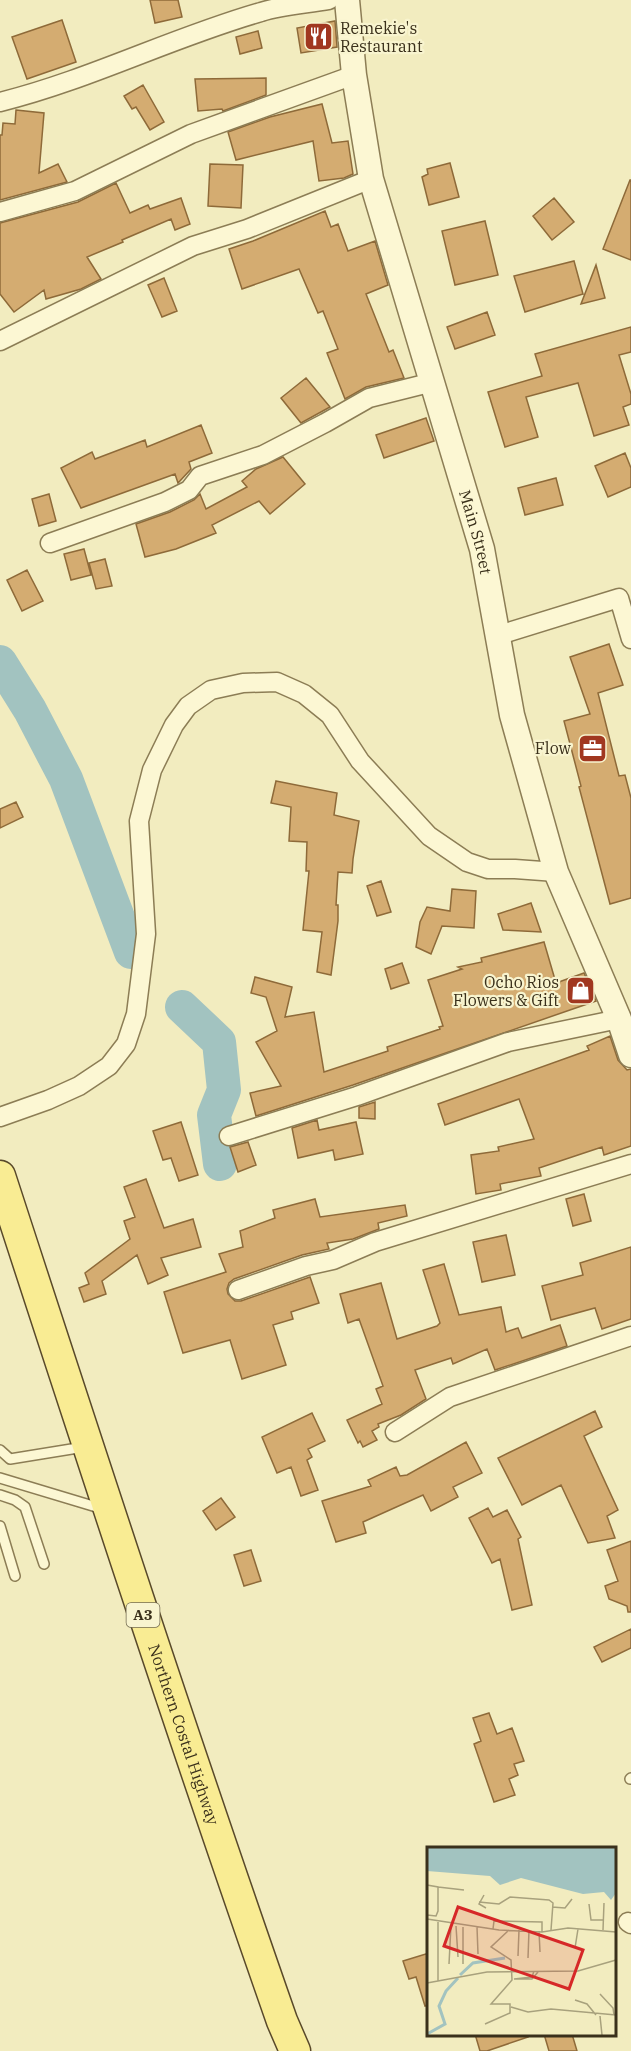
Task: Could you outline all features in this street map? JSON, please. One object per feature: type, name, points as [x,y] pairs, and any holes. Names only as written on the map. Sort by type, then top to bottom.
[{"type":"main road","name":"Northern Costal Highway","points":[[0,1176],[208,1810],[290,2044]]},
{"type":"street","points":[[0,102],[38,93],[188,35],[264,11],[329,0]]},
{"type":"street","name":"Main Street","points":[[348,0],[354,75],[371,178],[482,549],[513,715],[556,872],[619,1019],[631,1055]]},
{"type":"street","points":[[0,212],[75,191],[191,134],[354,75]]},
{"type":"street","points":[[0,341],[194,246],[247,229],[371,178]]},
{"type":"street","points":[[50,543],[165,502],[189,490],[200,476],[262,455],[369,398],[433,382]]},
{"type":"street","points":[[499,635],[619,598],[631,639]]},
{"type":"street","points":[[0,1117],[79,1086],[109,1066],[126,1044],[136,1014],[146,934],[139,821],[152,770],[174,725],[188,706],[211,690],[243,683],[278,682],[303,694],[330,715],[360,761],[429,836],[467,862],[488,869],[515,868],[556,872]]},
{"type":"street","points":[[229,1136],[357,1096],[508,1042],[619,1019]]},
{"type":"street","points":[[238,1290],[306,1266],[333,1260],[375,1242],[631,1164]]},
{"type":"street","points":[[394,1432],[450,1397],[631,1336]]},
{"type":"lane","points":[[0,1450],[10,1459],[88,1447]]},
{"type":"lane","points":[[0,1478],[108,1510]]},
{"type":"lane","points":[[0,1495],[15,1500],[25,1507],[44,1564]]},
{"type":"lane","points":[[0,1526],[15,1576]]},
{"type":"building","points":[[150,0],[178,0],[182,17],[155,23]]},
{"type":"building","points":[[62,20],[76,62],[27,79],[12,37]]},
{"type":"building","name":"Remekie's Restaurant","points":[[335,21],[337,47],[301,53],[297,28]]},
{"type":"building","points":[[258,31],[262,48],[240,54],[236,37]]},
{"type":"building","points":[[266,78],[266,95],[223,111],[222,109],[198,111],[195,79]]},
{"type":"building","points":[[143,85],[164,122],[150,130],[136,107],[132,109],[124,96]]},
{"type":"building","points":[[322,104],[332,143],[348,141],[353,174],[344,178],[319,181],[313,141],[236,160],[228,132],[270,117]]},
{"type":"building","points":[[16,110],[44,113],[39,173],[58,164],[67,182],[0,200],[0,135],[2,135],[3,123],[15,124]]},
{"type":"building","points":[[450,163],[459,197],[429,205],[422,177],[428,174],[427,169]]},
{"type":"building","points":[[210,164],[243,165],[241,208],[208,206]]},
{"type":"building","points":[[631,180],[631,260],[603,249]]},
{"type":"building","points":[[116,183],[130,213],[148,205],[150,209],[181,198],[190,224],[175,230],[171,219],[87,257],[101,279],[81,289],[46,299],[44,290],[14,312],[0,294],[0,223],[78,202]]},
{"type":"building","points":[[554,198],[574,222],[552,240],[533,216]]},
{"type":"building","points":[[325,211],[331,227],[338,224],[348,251],[375,241],[388,285],[366,294],[389,352],[393,350],[404,378],[366,387],[345,399],[327,353],[338,349],[323,311],[318,313],[299,269],[242,289],[229,249]]},
{"type":"building","points":[[485,221],[498,275],[455,285],[442,231]]},
{"type":"building","points":[[574,261],[583,294],[525,312],[514,276]]},
{"type":"building","points":[[596,265],[605,298],[581,304]]},
{"type":"building","points":[[164,278],[177,311],[162,317],[148,285]]},
{"type":"building","points":[[487,312],[495,335],[455,349],[447,327]]},
{"type":"building","points":[[631,327],[631,352],[619,355],[631,394],[631,404],[623,407],[629,425],[594,436],[578,383],[526,397],[538,437],[505,447],[488,392],[542,376],[535,354]]},
{"type":"building","points":[[306,378],[330,407],[301,423],[281,398]]},
{"type":"building","points":[[426,418],[434,441],[384,458],[376,435]]},
{"type":"building","points":[[201,425],[212,453],[189,462],[191,469],[178,483],[175,474],[81,508],[61,468],[92,452],[95,459],[145,440],[147,447]]},
{"type":"building","points":[[625,453],[631,468],[631,487],[608,497],[595,466]]},
{"type":"building","points":[[283,457],[305,484],[270,514],[259,501],[212,525],[216,533],[176,549],[145,557],[136,524],[170,512],[194,500],[200,494],[206,509],[247,487],[242,481],[256,469]]},
{"type":"building","points":[[556,478],[563,505],[525,515],[518,488]]},
{"type":"building","points":[[49,494],[56,521],[39,526],[32,499]]},
{"type":"building","points":[[84,549],[91,575],[71,580],[64,554]]},
{"type":"building","points":[[105,559],[112,586],[96,589],[89,563]]},
{"type":"building","points":[[27,570],[43,601],[22,611],[7,580]]},
{"type":"building","points":[[609,644],[623,685],[598,693],[619,776],[625,775],[631,798],[631,898],[610,904],[564,721],[590,714],[570,657]]},
{"type":"building","points":[[276,781],[337,793],[334,815],[359,821],[352,873],[338,872],[336,905],[338,905],[338,921],[331,975],[317,972],[322,932],[303,930],[309,871],[306,871],[307,842],[289,841],[291,807],[271,803]]},
{"type":"building","points":[[16,802],[23,817],[0,828],[0,809]]},
{"type":"building","points":[[381,881],[391,912],[377,916],[367,886]]},
{"type":"building","points":[[452,889],[476,891],[474,928],[442,926],[431,954],[416,947],[420,922],[427,907],[450,911]]},
{"type":"building","points":[[531,903],[541,932],[503,930],[498,914]]},
{"type":"building","points":[[544,942],[556,983],[584,973],[596,1001],[256,1116],[250,1093],[281,1086],[256,1042],[277,1031],[266,997],[251,993],[255,977],[292,987],[285,1017],[314,1012],[324,1072],[388,1051],[387,1047],[440,1029],[439,1027],[443,1026],[428,980],[462,969],[458,967],[482,962],[481,958]]},
{"type":"building","points":[[402,963],[409,983],[391,989],[385,969]]},
{"type":"building","points":[[610,1036],[618,1060],[627,1070],[631,1069],[631,1146],[604,1155],[602,1147],[539,1168],[541,1176],[500,1184],[501,1190],[476,1194],[471,1155],[499,1151],[498,1147],[534,1139],[519,1099],[445,1125],[438,1104],[589,1050],[587,1046]]},
{"type":"building","points":[[375,1102],[375,1119],[359,1118],[359,1107]]},
{"type":"building","points":[[317,1120],[319,1130],[356,1122],[363,1154],[335,1160],[333,1150],[298,1158],[292,1128]]},
{"type":"building","points":[[181,1122],[198,1175],[179,1181],[171,1158],[163,1160],[153,1131]]},
{"type":"building","points":[[248,1142],[256,1165],[238,1172],[230,1147]]},
{"type":"building","points":[[146,1179],[164,1228],[193,1219],[201,1247],[161,1258],[168,1275],[148,1284],[137,1255],[102,1281],[106,1294],[84,1302],[79,1288],[89,1284],[85,1273],[130,1239],[124,1221],[135,1217],[124,1187]]},
{"type":"building","points":[[584,1194],[591,1221],[573,1226],[566,1199]]},
{"type":"building","points":[[315,1199],[320,1217],[405,1205],[407,1216],[378,1223],[379,1229],[353,1239],[327,1243],[329,1249],[302,1255],[234,1279],[229,1283],[228,1294],[235,1301],[241,1301],[310,1277],[319,1303],[291,1312],[293,1319],[273,1325],[286,1365],[242,1379],[230,1340],[183,1353],[164,1292],[226,1272],[219,1254],[243,1247],[240,1231],[275,1218],[273,1210]]},
{"type":"building","points":[[506,1235],[515,1275],[482,1282],[473,1242]]},
{"type":"building","points":[[631,1247],[631,1319],[602,1329],[595,1308],[551,1320],[542,1286],[583,1275],[580,1263]]},
{"type":"building","points":[[444,1264],[459,1315],[501,1307],[506,1332],[518,1328],[522,1338],[560,1325],[567,1346],[495,1370],[487,1349],[453,1364],[451,1358],[415,1370],[426,1399],[401,1415],[378,1424],[379,1427],[372,1431],[377,1440],[363,1447],[360,1441],[358,1443],[347,1420],[382,1404],[376,1389],[383,1386],[359,1319],[348,1323],[340,1294],[381,1283],[397,1339],[440,1323],[423,1270]]},
{"type":"building","points":[[595,1411],[602,1427],[584,1436],[618,1510],[607,1516],[615,1538],[588,1543],[561,1485],[522,1505],[498,1458]]},
{"type":"building","points":[[312,1413],[325,1441],[308,1449],[312,1457],[307,1460],[318,1490],[301,1496],[291,1467],[277,1473],[262,1437]]},
{"type":"building","points":[[466,1442],[482,1473],[453,1487],[458,1497],[431,1511],[423,1495],[363,1522],[366,1533],[336,1542],[322,1501],[371,1486],[368,1480],[396,1467],[400,1476],[407,1475]]},
{"type":"building","points":[[221,1498],[235,1517],[216,1530],[203,1511]]},
{"type":"building","points":[[488,1508],[493,1517],[507,1510],[521,1537],[518,1539],[532,1605],[512,1610],[500,1559],[492,1563],[469,1518]]},
{"type":"building","points":[[631,1541],[631,1612],[628,1612],[627,1606],[609,1599],[605,1586],[618,1581],[607,1550]]},
{"type":"building","points":[[251,1550],[261,1581],[244,1586],[234,1555]]},
{"type":"building","points":[[631,1629],[631,1648],[602,1662],[594,1647]]},
{"type":"building","points":[[489,1713],[497,1734],[512,1728],[524,1761],[514,1764],[518,1775],[509,1779],[515,1795],[494,1802],[474,1744],[481,1741],[473,1718]]},
{"type":"building","points":[[427,1954],[427,2006],[425,2006],[416,1977],[409,1979],[403,1961]]},
{"type":"building","points":[[476,2036],[528,2037],[487,2051],[480,2051]]},
{"type":"building","points":[[545,2036],[573,2036],[577,2051],[549,2051]]},
{"type":"waterway","points":[[0,662],[30,710],[66,779],[131,952]]},
{"type":"waterway","points":[[182,1007],[219,1042],[224,1090],[214,1115],[220,1164]]},
{"type":"place","name":"Remekie's Restaurant","points":[[319,37]]},
{"type":"place","name":"Flow","points":[[592,748]]},
{"type":"place","name":"Ocho Rios Flowers & Gift","points":[[580,991]]}]
